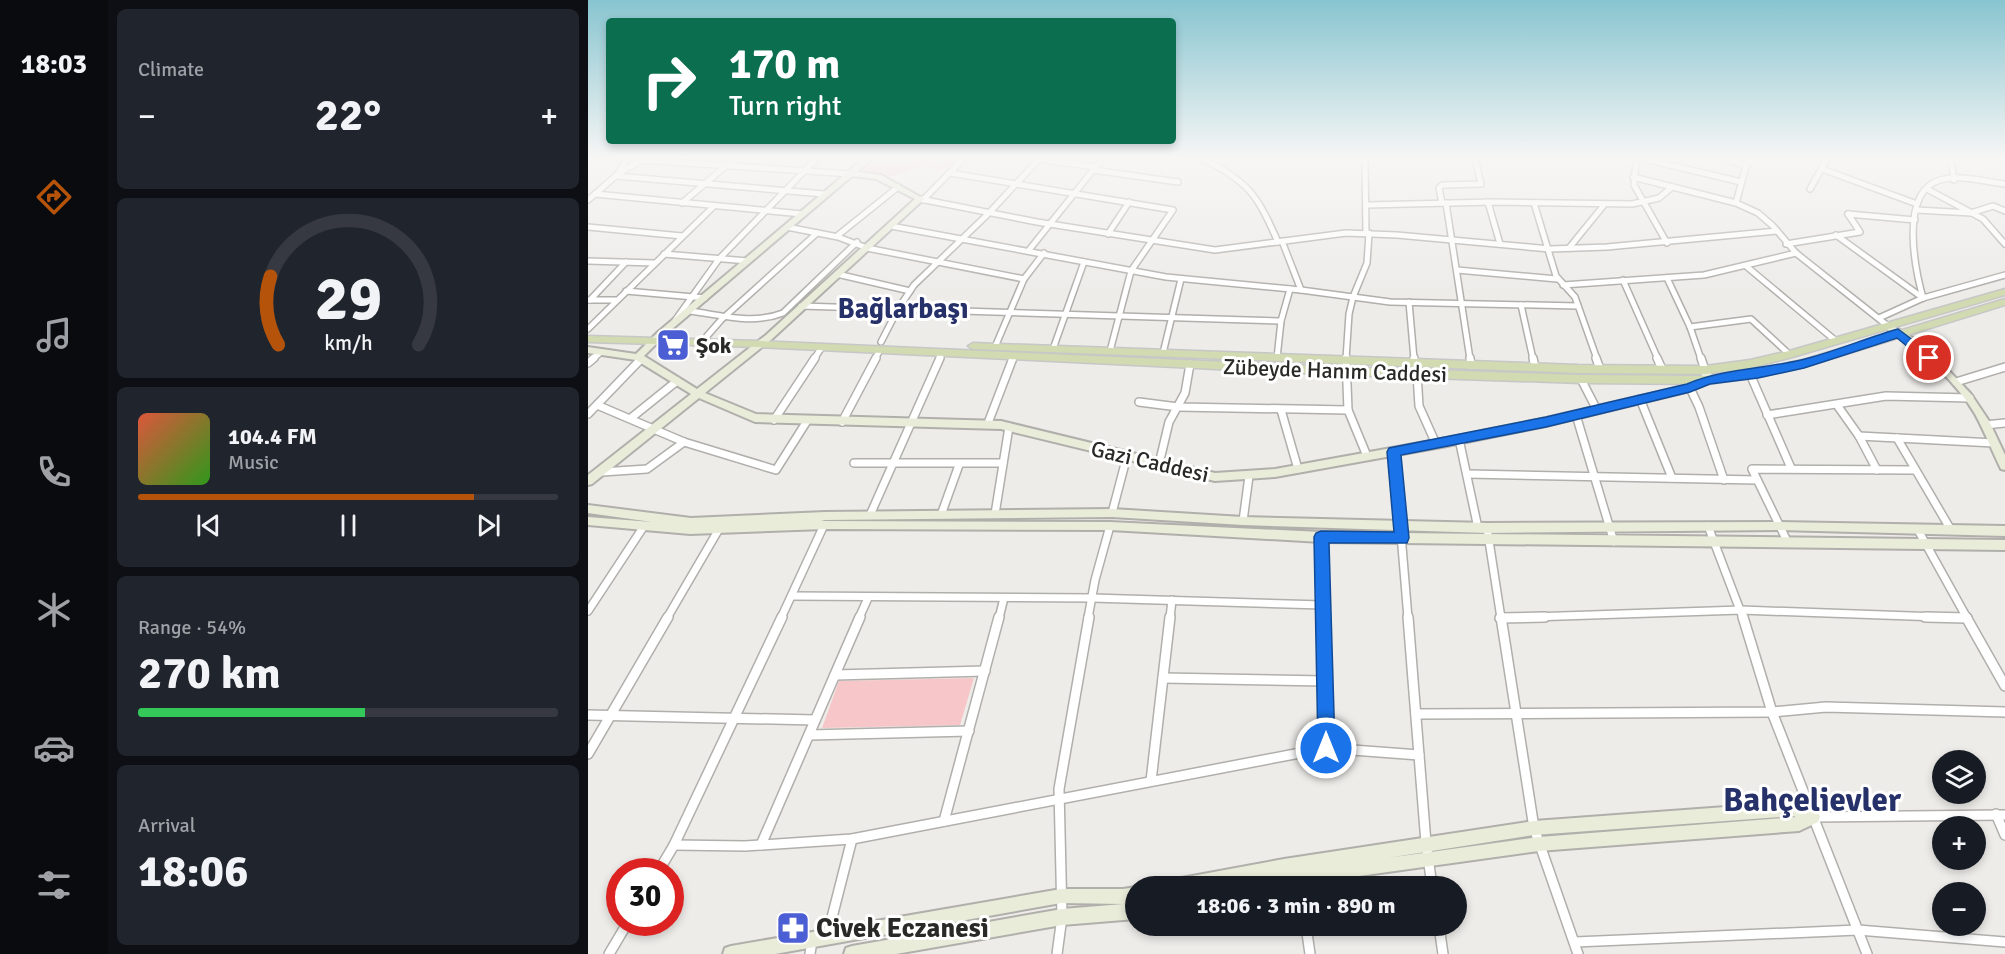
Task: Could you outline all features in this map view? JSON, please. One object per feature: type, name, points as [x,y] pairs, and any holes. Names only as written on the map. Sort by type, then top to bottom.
[{"type":"main road","points":[[1416,368],[1471,365],[1662,369],[1706,375],[1836,341],[2005,292]]},
{"type":"main road","name":"Zübeyde Hanım Caddesi","points":[[658,337],[822,347],[881,346],[942,353],[1190,364],[1416,368],[1581,379],[1750,374],[1804,363],[2005,302]]},
{"type":"main road","points":[[588,330],[658,337]]},
{"type":"main road","points":[[588,339],[769,337],[881,346],[995,347],[1277,358],[1347,366]]},
{"type":"street","points":[[688,204],[802,214]]},
{"type":"street","points":[[672,325],[690,296],[719,259],[774,204]]},
{"type":"street","points":[[588,414],[658,337],[814,204]]},
{"type":"street","points":[[837,236],[878,204]]},
{"type":"street","points":[[588,481],[769,337],[917,204]]},
{"type":"street","points":[[939,204],[1108,234],[1215,250],[1244,248],[1344,233],[1368,233],[1548,249],[1667,243],[1717,235],[1777,231]]},
{"type":"street","points":[[842,422],[898,309],[910,291],[998,204]]},
{"type":"street","points":[[1029,250],[1066,204]]},
{"type":"street","points":[[1108,234],[1128,204]]},
{"type":"street","points":[[1110,351],[1131,271],[1173,210],[1137,204]]},
{"type":"street","points":[[1261,204],[1301,290]]},
{"type":"street","points":[[1367,456],[1348,410],[1347,366],[1349,314],[1353,297],[1367,263],[1367,205],[1424,204]]},
{"type":"street","points":[[1444,204],[1453,240],[1471,365]]},
{"type":"street","points":[[1488,204],[1500,244]]},
{"type":"street","points":[[1534,204],[1557,279],[1575,297],[1600,369]]},
{"type":"street","points":[[1552,204],[1623,204]]},
{"type":"street","points":[[1644,204],[1667,243]]},
{"type":"street","points":[[1737,204],[1763,216],[1796,253],[1956,382],[1970,398],[2005,466]]},
{"type":"street","points":[[1908,204],[1917,207],[1971,213],[1993,206],[2005,211]]},
{"type":"street","points":[[1919,204],[1915,220],[1914,263],[1923,298]]},
{"type":"street","points":[[1954,204],[1987,223],[2005,244]]},
{"type":"street","points":[[1569,248],[1604,205]]},
{"type":"street","points":[[588,330],[714,206]]},
{"type":"street","points":[[1786,244],[1860,232],[1848,214],[1915,220]]},
{"type":"street","points":[[891,226],[1181,279],[1409,302],[1578,306]]},
{"type":"street","points":[[588,227],[682,236]]},
{"type":"street","points":[[787,227],[837,236],[857,242],[867,248],[1024,279]]},
{"type":"street","points":[[707,336],[817,233]]},
{"type":"street","points":[[1836,235],[1923,298]]},
{"type":"street","points":[[690,310],[760,319],[775,317],[783,313],[857,242]]},
{"type":"street","points":[[995,347],[1024,279],[1044,253]]},
{"type":"street","points":[[1563,285],[1704,275],[1796,253]]},
{"type":"street","points":[[664,254],[748,261]]},
{"type":"street","points":[[588,261],[654,263]]},
{"type":"street","points":[[589,300],[626,262]]},
{"type":"street","points":[[1053,349],[1083,262]]},
{"type":"street","points":[[1746,266],[1836,341]]},
{"type":"street","points":[[1457,270],[1557,279]]},
{"type":"street","points":[[837,274],[910,291]]},
{"type":"street","points":[[1878,318],[1923,298],[2005,275]]},
{"type":"street","points":[[1667,278],[1690,327],[1706,375]]},
{"type":"street","points":[[1163,353],[1181,279]]},
{"type":"street","points":[[1623,280],[1662,369]]},
{"type":"street","points":[[1277,358],[1281,321],[1290,289]]},
{"type":"street","points":[[626,291],[705,298]]},
{"type":"street","points":[[589,300],[616,300]]},
{"type":"street","points":[[1409,302],[1419,406],[1436,444]]},
{"type":"street","points":[[1521,305],[1535,367]]},
{"type":"street","points":[[801,306],[1281,321]]},
{"type":"street","points":[[1690,327],[1751,319],[1789,354]]},
{"type":"street","points":[[774,420],[822,347]]},
{"type":"street","name":"Gazi Caddesi","points":[[588,350],[639,358],[698,394],[755,418],[842,422],[988,423],[1215,477],[1249,476],[1298,469],[1576,415],[1690,388],[1706,375]]},
{"type":"street","points":[[588,363],[601,352]]},
{"type":"street","points":[[870,515],[942,353]]},
{"type":"street","points":[[988,423],[1014,356]]},
{"type":"street","points":[[1159,464],[1168,422],[1179,407],[1185,393],[1190,364]]},
{"type":"street","points":[[1956,382],[2005,367]]},
{"type":"street","points":[[1750,374],[1791,468]]},
{"type":"street","points":[[1581,379],[1597,410]]},
{"type":"street","points":[[631,418],[677,381]]},
{"type":"street","points":[[1690,388],[1699,407],[1724,480]]},
{"type":"street","points":[[1767,416],[1886,396],[1970,398]]},
{"type":"street","points":[[1640,399],[1672,478]]},
{"type":"street","points":[[1139,402],[1179,407],[1348,410]]},
{"type":"street","points":[[597,405],[684,442],[776,470],[807,421]]},
{"type":"street","points":[[1837,405],[1859,436],[1877,470]]},
{"type":"street","points":[[1281,410],[1298,469]]},
{"type":"street","points":[[1576,415],[1596,475],[1614,542]]},
{"type":"street","points":[[1985,425],[2005,423]]},
{"type":"street","points":[[995,514],[1009,427]]},
{"type":"street","points":[[1859,436],[1994,442]]},
{"type":"street","points":[[1897,438],[1951,530]]},
{"type":"street","points":[[1459,439],[1488,540],[1534,828],[1578,954]]},
{"type":"street","points":[[588,486],[602,471],[647,469],[684,442]]},
{"type":"street","points":[[1394,452],[1431,876]]},
{"type":"street","points":[[1112,513],[1127,456]]},
{"type":"street","points":[[854,463],[946,462],[958,465],[1003,463]]},
{"type":"street","points":[[941,515],[958,465]]},
{"type":"street","points":[[1787,542],[1752,469],[1914,470]]},
{"type":"street","points":[[1468,474],[1757,480]]},
{"type":"street","points":[[1243,521],[1249,476]]},
{"type":"street","points":[[588,509],[691,522],[870,515],[1112,513],[1243,521],[1483,528],[1779,526],[2005,531]]},
{"type":"street","points":[[588,521],[719,529],[824,525],[1110,526],[1321,537],[1713,543],[1926,542],[2005,545]]},
{"type":"street","points":[[666,858],[736,717],[824,525]]},
{"type":"street","points":[[588,611],[645,526]]},
{"type":"street","points":[[1058,954],[1062,917],[1059,789],[1092,598],[1110,526]]},
{"type":"street","points":[[1708,526],[1741,609],[1772,712],[1867,954]]},
{"type":"street","points":[[588,754],[719,529]]},
{"type":"street","points":[[1918,530],[2005,686]]},
{"type":"street","points":[[1321,537],[1326,748]]},
{"type":"street","points":[[792,596],[1092,598],[1323,605]]},
{"type":"street","points":[[761,845],[868,598]]},
{"type":"street","points":[[945,821],[1004,598]]},
{"type":"street","points":[[1150,781],[1172,600]]},
{"type":"street","points":[[1500,618],[1741,609],[1967,618]]},
{"type":"street","points":[[835,675],[985,671]]},
{"type":"street","points":[[1163,678],[1325,681]]},
{"type":"street","points":[[1416,714],[1772,712],[1826,707],[2005,712]]},
{"type":"street","points":[[588,715],[816,720]]},
{"type":"street","points":[[809,735],[969,731]]},
{"type":"street","points":[[674,844],[761,845],[852,839],[1326,748],[1419,755]]},
{"type":"street","points":[[1230,876],[1426,843],[1534,828],[1793,809],[1813,817],[2000,814],[2005,835]]},
{"type":"street","points":[[1332,876],[1428,858],[1539,844],[1799,824],[1813,817]]},
{"type":"street","points":[[816,944],[852,839]]},
{"type":"street","points":[[731,954],[816,944],[1061,896],[1125,897]]},
{"type":"street","points":[[852,954],[1062,917],[1125,912]]},
{"type":"street","points":[[1575,942],[1858,930],[2005,942]]},
{"type":"street","points":[[609,954],[620,936]]},
{"type":"street","points":[[1307,936],[1310,954]]},
{"type":"street","points":[[1440,936],[1443,954]]},
{"type":"shaded area","points":[[974,678],[960,725],[822,728],[839,681]]},
{"type":"place","name":"Şok","points":[[673,345]]},
{"type":"place","name":"Civek Eczanesi","points":[[793,928]]},
{"type":"district","name":"Bağlarbaşı","points":[[903,308]]},
{"type":"district","name":"Bahçelievler","points":[[1812,799]]},
{"type":"route","points":[[1326,748],[1321,537],[1402,538],[1394,452],[1546,422],[1690,388],[1708,380],[1758,373],[1804,363],[1898,333],[1929,358]]}]
